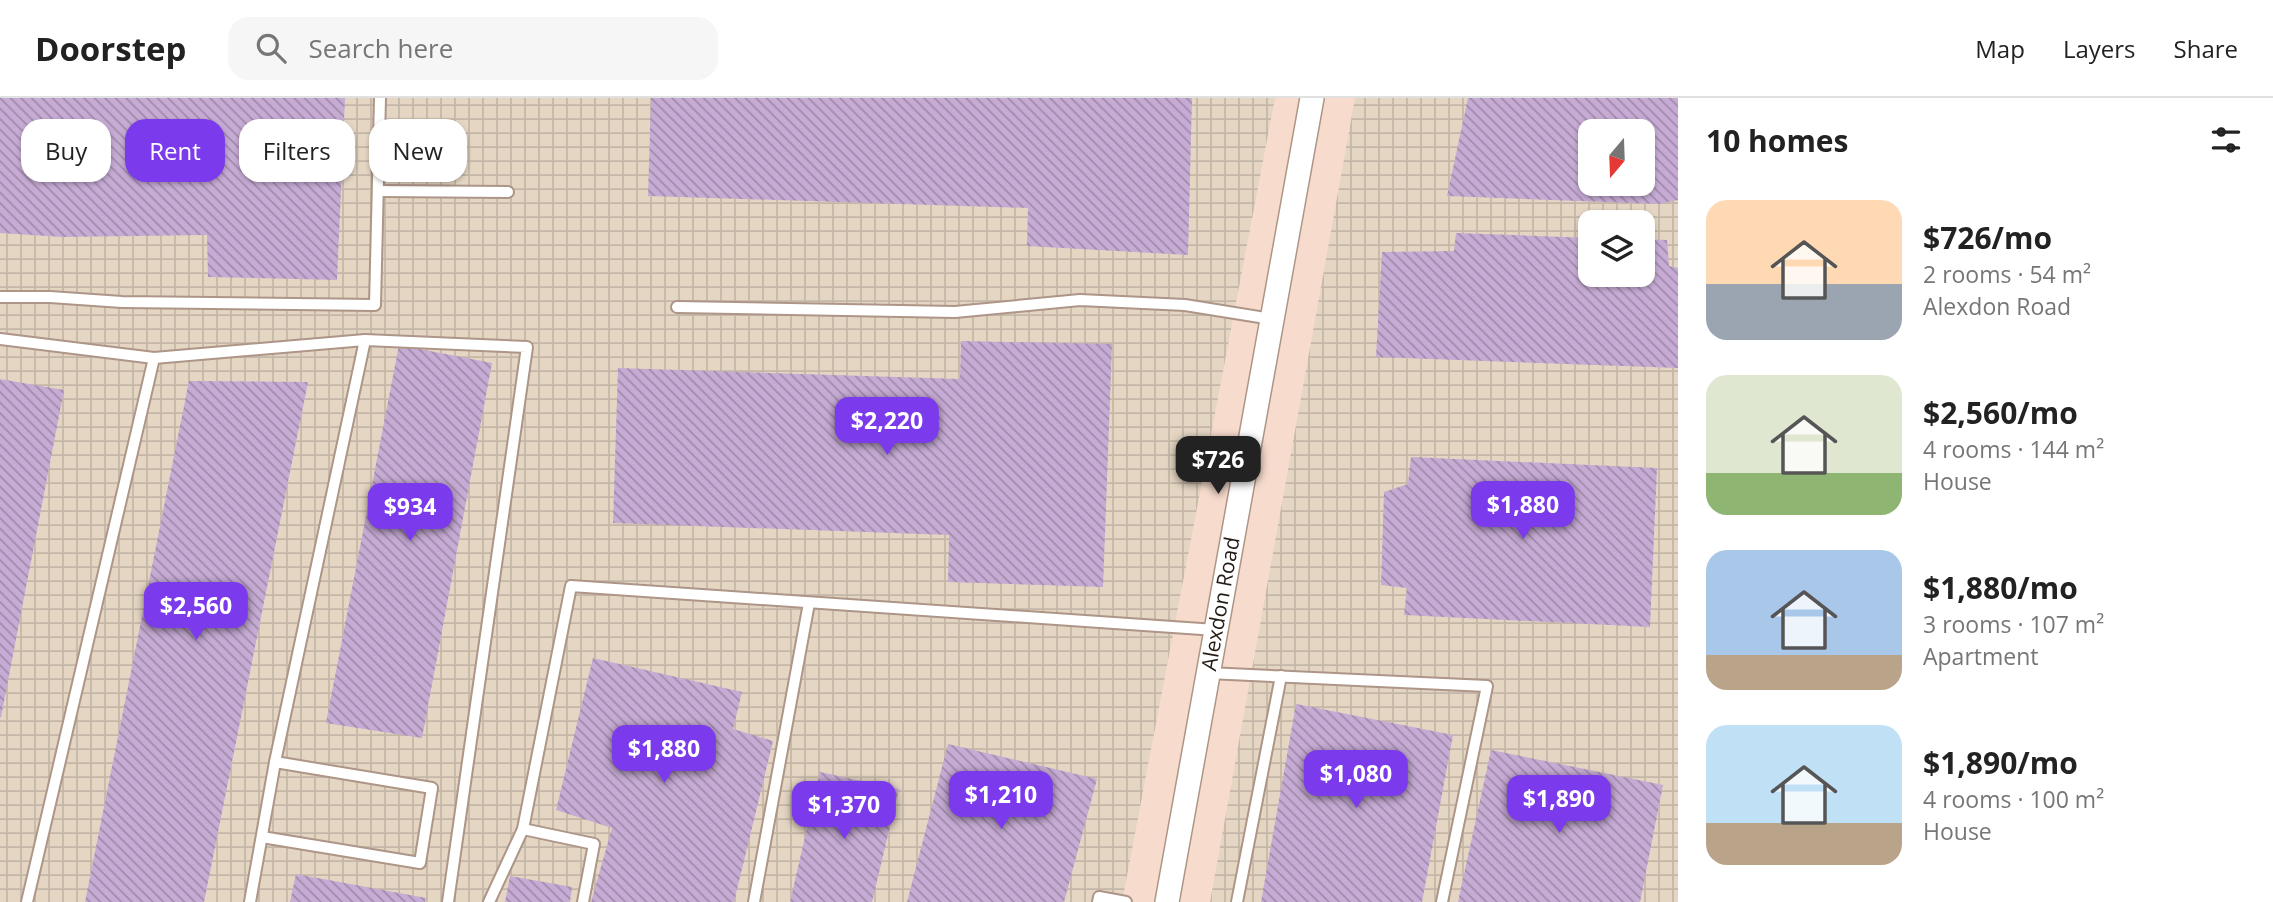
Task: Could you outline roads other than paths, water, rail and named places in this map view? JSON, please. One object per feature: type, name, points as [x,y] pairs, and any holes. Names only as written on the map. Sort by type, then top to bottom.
[{"type":"street","name":"Alexdon Road","points":[[1167,902],[1312,98]]},
{"type":"lane","points":[[0,297],[122,302],[375,305],[380,98]]},
{"type":"lane","points":[[378,191],[508,192]]},
{"type":"lane","points":[[677,307],[955,312],[1080,300],[1185,305],[1272,318]]},
{"type":"lane","points":[[0,339],[154,358],[365,340],[527,347],[447,902]]},
{"type":"lane","points":[[250,902],[275,762],[365,340]]},
{"type":"lane","points":[[27,902],[154,358]]},
{"type":"lane","points":[[489,902],[523,828],[571,586],[1216,630]]},
{"type":"lane","points":[[754,902],[809,603]]},
{"type":"lane","points":[[1208,673],[1487,686],[1442,902]]},
{"type":"lane","points":[[1237,902],[1281,676]]},
{"type":"lane","points":[[262,837],[420,863],[432,788],[275,762]]},
{"type":"lane","points":[[523,828],[594,844],[583,902]]},
{"type":"lane","points":[[1098,902],[1099,897],[1126,902]]}]
